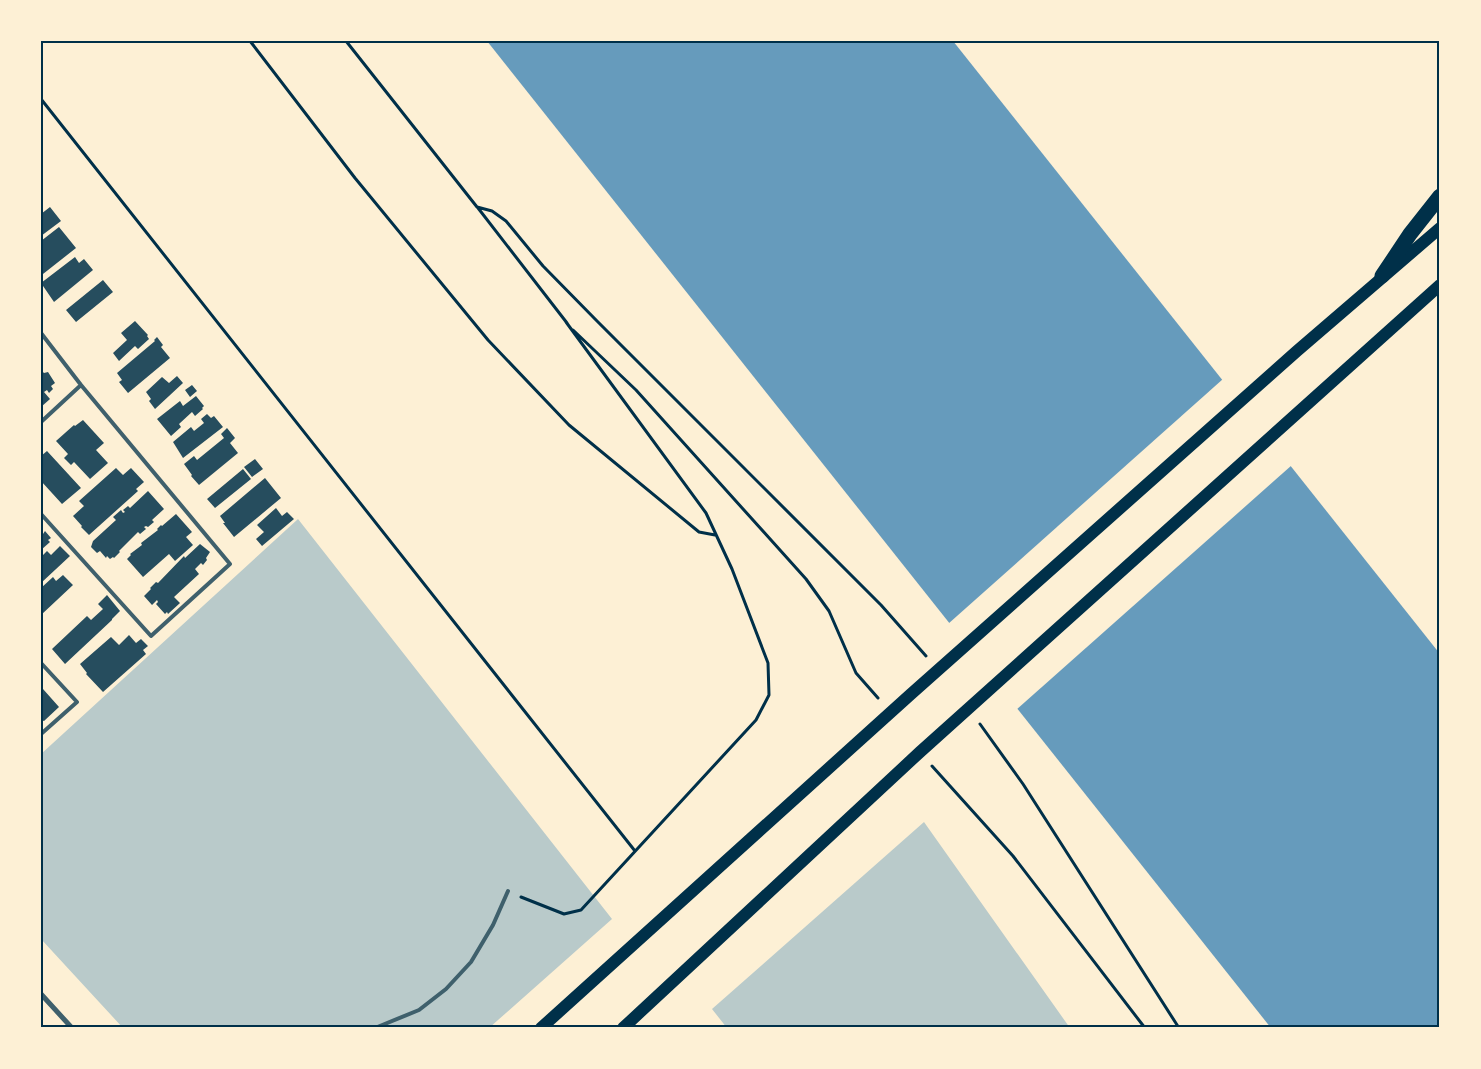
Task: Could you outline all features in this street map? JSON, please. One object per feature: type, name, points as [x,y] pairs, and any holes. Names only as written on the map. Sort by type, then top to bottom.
[{"type":"highway","points":[[1382,276],[1410,234],[1440,196]]},
{"type":"main road","points":[[541,1028],[911,694],[1382,276],[1440,228]]},
{"type":"main road","points":[[623,1028],[944,730],[1440,285]]},
{"type":"street","points":[[41,994],[72,1028]]},
{"type":"lane","points":[[41,333],[81,385],[230,564],[151,636],[41,514]]},
{"type":"lane","points":[[41,422],[81,385]]},
{"type":"lane","points":[[41,663],[77,702],[41,734]]},
{"type":"lane","points":[[375,1028],[419,1010],[446,989],[472,962],[493,925],[508,891]]},
{"type":"path","points":[[250,41],[355,178],[488,340],[569,425],[699,532],[716,535]]},
{"type":"path","points":[[346,41],[566,322],[706,513],[732,569],[768,663],[769,696],[756,720],[581,910],[564,914],[508,891]]},
{"type":"path","points":[[41,99],[635,852]]},
{"type":"path","points":[[477,207],[492,210],[506,221],[543,266],[881,605],[930,660]]},
{"type":"path","points":[[566,322],[636,390],[806,580],[828,611],[856,673],[891,712]]},
{"type":"path","points":[[977,721],[1023,784],[1179,1028]]},
{"type":"path","points":[[920,752],[1012,856],[1145,1028]]},
{"type":"shaded area","points":[[298,519],[612,919],[489,1028],[123,1028],[41,939],[41,754]]},
{"type":"shaded area","points":[[924,822],[1070,1028],[727,1028],[712,1009]]},
{"type":"water","points":[[487,41],[953,41],[1440,654],[1440,1028],[1271,1028]]},
{"type":"pier","points":[[1223,379],[1292,465],[1016,710],[948,624]]},
{"type":"building","points":[[50,207],[61,221],[41,236],[41,214]]},
{"type":"building","points":[[59,227],[76,248],[43,274],[41,272],[41,241]]},
{"type":"building","points":[[75,257],[79,263],[84,259],[93,270],[54,302],[41,283]]},
{"type":"building","points":[[103,280],[113,292],[76,322],[66,310]]},
{"type":"building","points":[[135,321],[148,335],[149,339],[138,349],[135,346],[119,361],[113,353],[127,340],[121,333]]},
{"type":"building","points":[[157,337],[163,345],[161,347],[170,358],[128,393],[119,382],[122,380],[117,373],[155,341]]},
{"type":"building","points":[[41,370],[44,373],[48,372],[55,383],[51,386],[53,389],[49,393],[47,390],[44,392],[50,399],[41,407]]},
{"type":"building","points":[[177,376],[183,383],[155,409],[149,401],[151,399],[146,392],[162,377],[169,383]]},
{"type":"building","points":[[192,385],[197,391],[190,397],[185,390]]},
{"type":"building","points":[[196,396],[204,406],[203,409],[195,416],[192,412],[179,424],[181,427],[171,436],[157,419],[180,401],[183,406]]},
{"type":"building","points":[[207,414],[211,418],[214,416],[223,427],[183,458],[173,442],[191,427],[194,431],[204,423],[201,419]]},
{"type":"building","points":[[83,420],[104,443],[96,450],[108,463],[90,479],[74,462],[71,465],[64,458],[68,454],[56,441],[74,425]]},
{"type":"building","points":[[227,428],[235,438],[230,443],[238,453],[199,485],[184,464],[194,456],[197,460],[224,438],[221,434]]},
{"type":"building","points":[[47,451],[81,488],[62,504],[41,481],[41,456]]},
{"type":"building","points":[[255,459],[263,469],[252,477],[244,467]]},
{"type":"building","points":[[116,468],[123,475],[131,468],[144,482],[136,489],[138,491],[89,535],[73,516],[84,506],[79,501]]},
{"type":"building","points":[[243,469],[251,479],[215,508],[207,499]]},
{"type":"building","points":[[265,478],[281,498],[234,537],[220,516]]},
{"type":"building","points":[[148,491],[164,509],[152,520],[154,522],[148,527],[144,527],[146,529],[140,534],[138,532],[114,558],[110,559],[107,556],[106,558],[100,551],[97,553],[91,547],[93,541],[116,520],[113,517],[121,510],[123,513],[125,512],[123,510],[128,506],[130,508]]},
{"type":"building","points":[[276,508],[282,516],[287,512],[294,519],[262,546],[256,539],[264,532],[257,525]]},
{"type":"building","points":[[176,514],[192,532],[186,537],[193,545],[175,561],[169,554],[143,577],[127,559],[130,554],[142,545],[141,543]]},
{"type":"building","points":[[45,531],[51,538],[48,540],[50,542],[41,550],[41,532],[43,534]]},
{"type":"building","points":[[200,544],[210,552],[206,558],[207,560],[203,565],[201,563],[195,569],[199,574],[174,597],[180,603],[168,614],[167,612],[165,614],[156,604],[157,600],[152,605],[144,596],[184,556],[185,558]]},
{"type":"building","points":[[60,546],[70,556],[41,583],[41,563],[43,561],[41,557],[47,551],[51,555]]},
{"type":"building","points":[[63,575],[73,585],[41,615],[41,588],[53,577],[56,581]]},
{"type":"building","points":[[107,595],[120,611],[65,664],[52,649],[87,616],[91,620],[103,609],[98,604]]},
{"type":"building","points":[[129,635],[136,643],[141,639],[148,646],[143,650],[146,654],[103,692],[86,674],[80,664],[111,637],[119,645]]},
{"type":"building","points":[[43,689],[59,707],[44,721],[41,720],[41,690]]}]
